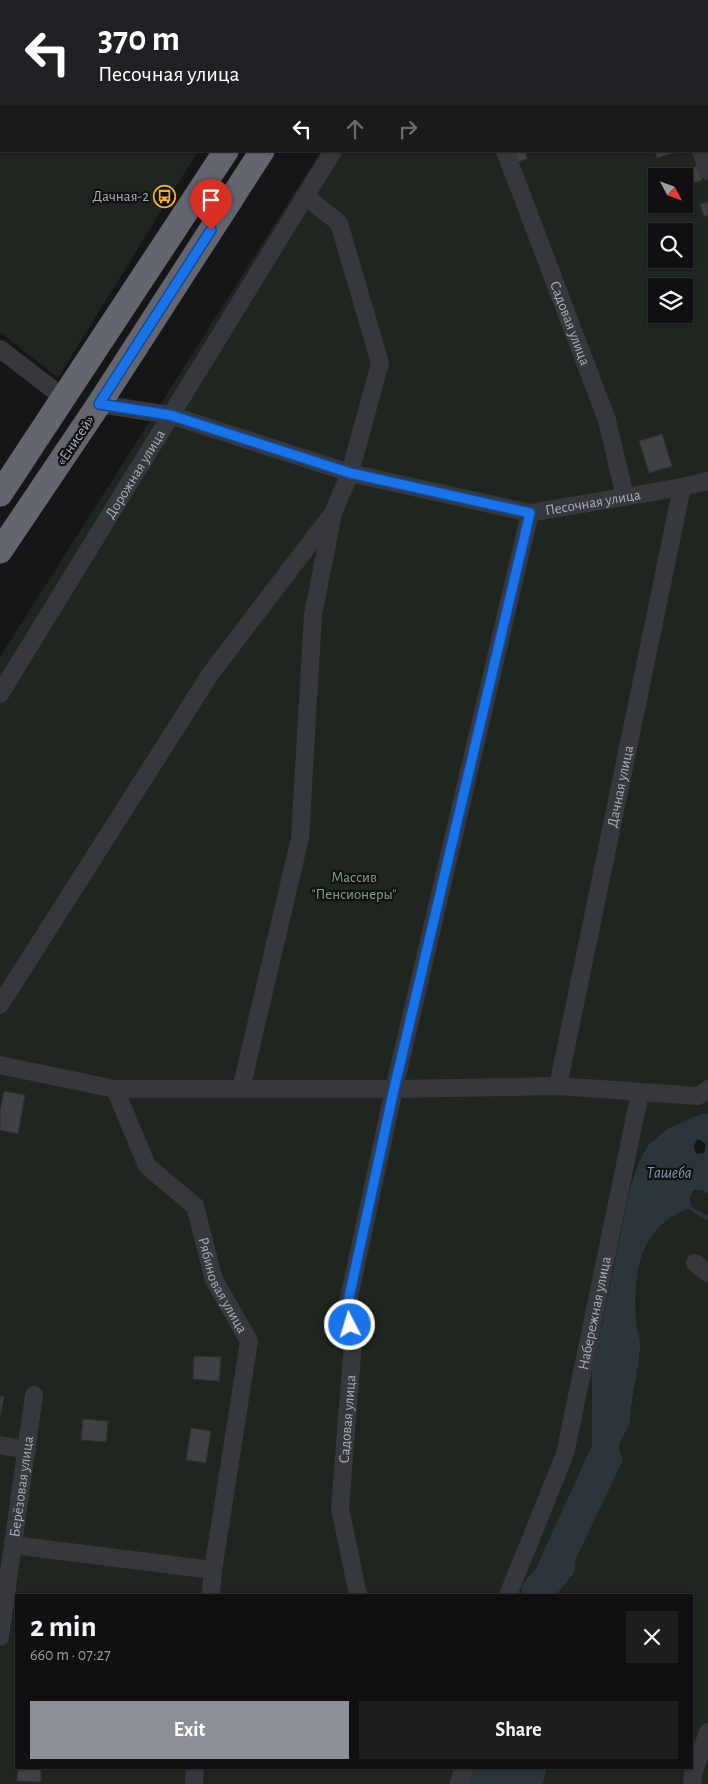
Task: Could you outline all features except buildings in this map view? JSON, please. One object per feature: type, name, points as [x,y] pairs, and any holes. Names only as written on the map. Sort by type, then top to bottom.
[{"type":"highway","name":"«Енисей»","points":[[0,551],[99,404],[261,152]]},
{"type":"highway","points":[[0,494],[8,472],[64,398],[221,154]]},
{"type":"street","name":"Дорожная улица","points":[[0,694],[332,152]]},
{"type":"street","name":"Садовая улица","points":[[505,152],[607,420],[625,497]]},
{"type":"street","points":[[701,152],[708,171]]},
{"type":"street","points":[[241,1089],[300,838],[313,615],[333,513],[350,473],[380,362],[339,223],[305,196]]},
{"type":"street","points":[[0,349],[64,398]]},
{"type":"street","points":[[0,368],[24,367]]},
{"type":"street","name":"Песочная улица","points":[[99,404],[170,415],[350,473],[530,513],[682,487],[708,480]]},
{"type":"street","name":"Дачная улица","points":[[558,1086],[682,487]]},
{"type":"street","points":[[0,1005],[210,673],[333,513]]},
{"type":"street","name":"Садовая улица","points":[[358,1594],[340,1508],[353,1343],[347,1307],[394,1089],[530,513]]},
{"type":"street","points":[[0,1065],[115,1089],[394,1089],[558,1086],[698,1096],[708,1089]]},
{"type":"street","name":"Рябиновая улица","points":[[115,1089],[147,1166],[195,1206],[214,1280],[249,1341],[213,1570],[211,1594]]},
{"type":"street","name":"Набережная улица","points":[[508,1594],[565,1454],[640,1092]]},
{"type":"street","points":[[708,1265],[695,1263],[708,1273]]},
{"type":"street","name":"Берёзовая улица","points":[[0,1636],[34,1395]]},
{"type":"street","points":[[0,1444],[26,1450]]},
{"type":"street","points":[[13,1545],[213,1570]]},
{"type":"street","points":[[692,1784],[693,1774],[708,1732]]},
{"type":"street","points":[[194,1784],[196,1769]]},
{"type":"street","points":[[459,1784],[463,1769]]},
{"type":"green space","points":[[0,152],[197,152],[58,378],[0,332]]},
{"type":"green space","name":"Массив \"Пенсионеры\"","points":[[320,152],[708,152],[708,1114],[701,1114],[648,1145],[639,1162],[630,1188],[601,1328],[592,1353],[592,1445],[536,1568],[522,1585],[522,1594],[15,1594],[15,1769],[468,1769],[465,1784],[0,1784],[0,657]]},
{"type":"green space","points":[[698,1189],[708,1194],[708,1213],[706,1215],[691,1206],[691,1194]]},
{"type":"green space","points":[[688,1209],[708,1221],[708,1784],[543,1784],[547,1769],[693,1769],[693,1594],[557,1594],[573,1573],[576,1559],[623,1460],[619,1446],[630,1422],[640,1350],[635,1303],[638,1269],[642,1254],[649,1240],[659,1227],[672,1217]]},
{"type":"water","name":"Ташеба","points":[[701,1114],[708,1114],[708,1194],[702,1190],[694,1190],[690,1200],[691,1206],[706,1215],[708,1213],[708,1221],[688,1209],[672,1217],[659,1227],[649,1240],[642,1254],[638,1269],[635,1303],[640,1350],[630,1422],[619,1446],[623,1460],[576,1559],[574,1573],[557,1594],[522,1594],[522,1585],[536,1568],[592,1445],[592,1353],[601,1328],[630,1188],[639,1162],[648,1145],[669,1128]],"holes":[[[698,1139],[706,1144],[704,1153],[697,1154],[695,1150],[694,1146]]]},
{"type":"water","points":[[468,1769],[547,1769],[543,1784],[468,1784]]},
{"type":"place","name":"Дачная-2","points":[[165,196]]},
{"type":"route","points":[[211,230],[99,404],[170,415],[350,473],[530,513],[394,1089],[347,1307],[350,1325]]}]
